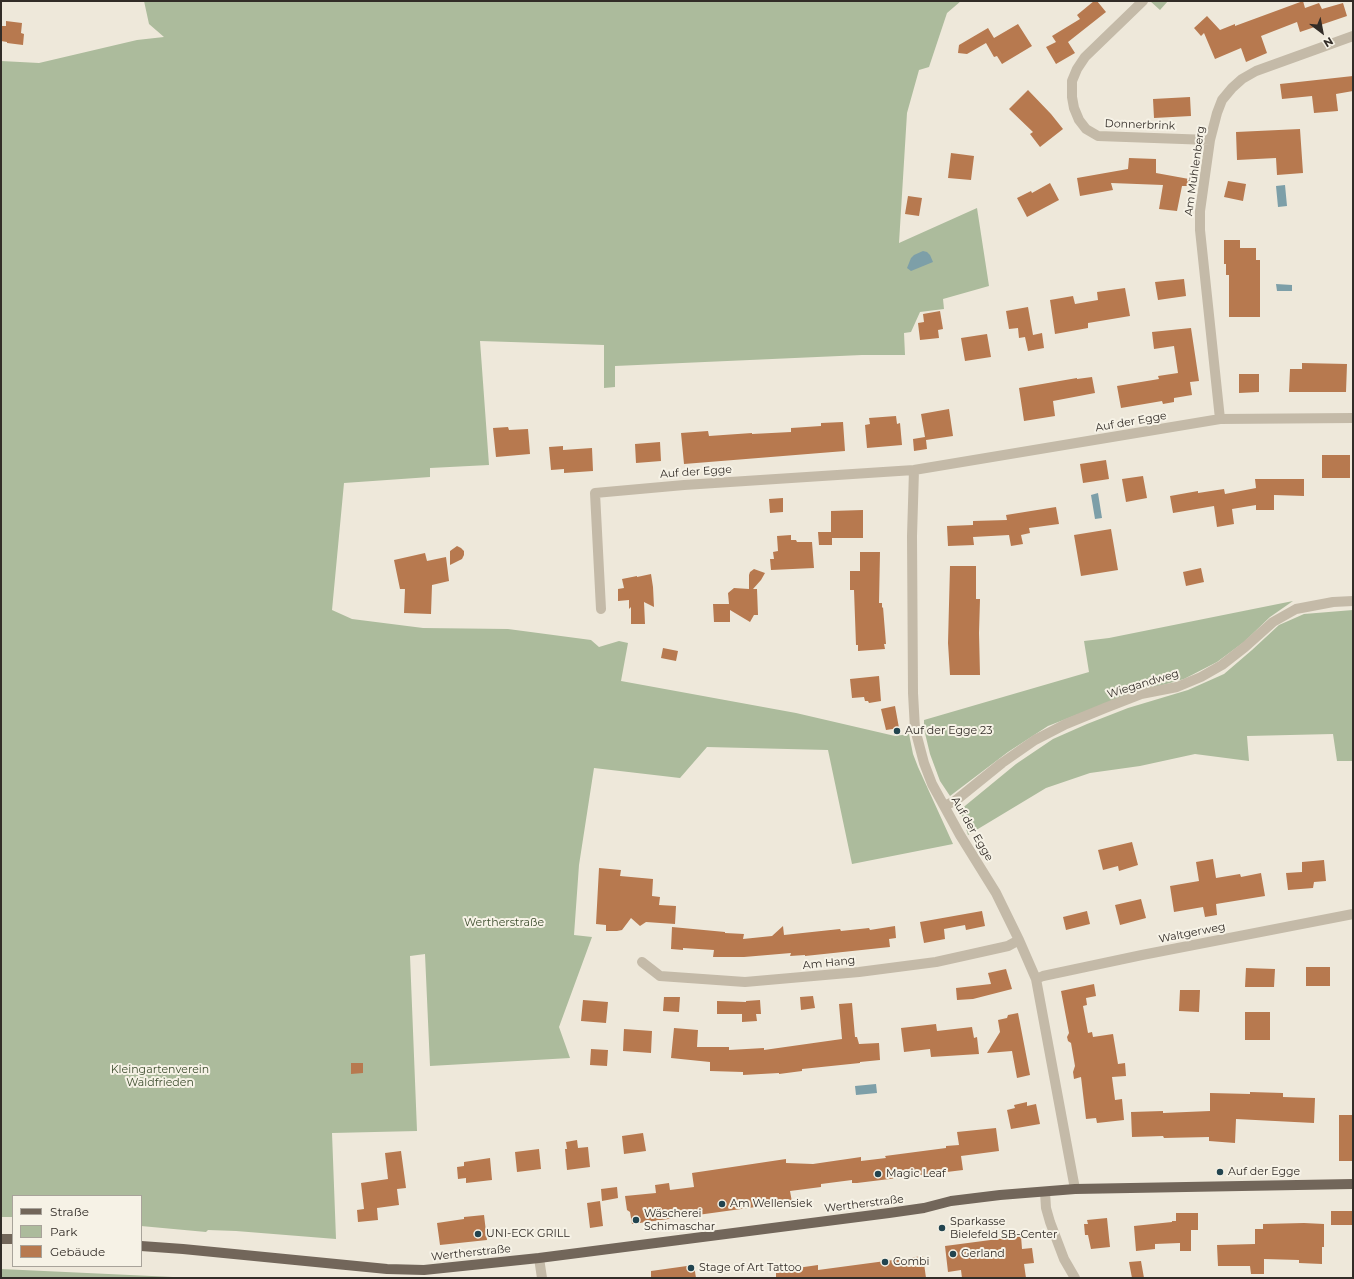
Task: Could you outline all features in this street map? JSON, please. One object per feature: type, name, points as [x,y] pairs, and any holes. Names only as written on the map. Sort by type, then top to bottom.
[{"type":"main road","name":"Wertherstraße","points":[[142,1246],[191,1249],[405,1271],[539,1258],[924,1208],[951,1201],[1074,1189],[1353,1184]]},
{"type":"main road","points":[[1,1239],[12,1240]]},
{"type":"street","name":"Donnerbrink","points":[[1144,1],[1085,57],[1078,69],[1072,81],[1072,97],[1074,108],[1079,120],[1086,129],[1098,136],[1210,140]]},
{"type":"street","name":"Am Mühlenberg","points":[[1220,419],[1200,230],[1200,211],[1210,140],[1217,113],[1222,100],[1232,88],[1242,79],[1256,71],[1353,36]]},
{"type":"street","name":"Auf der Egge","points":[[601,609],[595,494],[684,484],[914,470],[1220,419],[1353,418]]},
{"type":"street","name":"Auf der Egge","points":[[914,470],[912,551],[913,694],[915,729],[924,763],[932,784],[960,835],[996,893],[1036,979],[1074,1189]]},
{"type":"street","name":"Wiegandweg","points":[[944,806],[955,801],[1002,763],[1041,737],[1066,724],[1134,697],[1177,687],[1201,678],[1222,665],[1273,622],[1296,609],[1333,602],[1353,602]]},
{"type":"street","name":"Waltgerweg","points":[[1036,979],[1043,976],[1142,955],[1353,914]]},
{"type":"street","name":"Am Hang","points":[[642,962],[660,976],[745,982],[859,972],[936,962],[1008,946],[1019,940]]},
{"type":"street","points":[[1045,1192],[1046,1208],[1050,1222],[1064,1259],[1075,1278]]},
{"type":"street","points":[[539,1258],[542,1278]]},
{"type":"green space","name":"Kleingartenverein Waldfrieden","points":[[144,1],[961,1],[947,13],[929,67],[919,70],[907,113],[899,243],[977,208],[989,286],[943,299],[944,309],[920,312],[911,332],[904,333],[905,355],[862,355],[615,366],[615,387],[604,388],[604,345],[480,341],[489,465],[430,468],[430,477],[344,483],[332,610],[352,619],[423,628],[508,629],[591,640],[599,647],[619,641],[628,643],[621,681],[796,713],[895,736],[909,734],[913,754],[918,767],[953,844],[852,864],[828,750],[707,747],[680,778],[594,768],[579,865],[574,935],[592,937],[559,1027],[570,1058],[430,1066],[425,954],[410,956],[417,1131],[332,1133],[336,1239],[236,1231],[208,1230],[206,1232],[142,1226],[142,1195],[12,1195],[12,1217],[1,1217],[1,61],[39,63],[137,40],[164,37],[149,24]]},
{"type":"green space","points":[[1150,1],[1168,1],[1160,10]]},
{"type":"green space","points":[[1293,601],[1270,617],[1244,642],[1217,662],[1184,679],[1125,696],[1048,726],[1008,752],[950,796],[940,781],[930,754],[924,729],[924,720],[1089,672],[1084,641],[1109,638]]},
{"type":"green space","points":[[1353,610],[1353,761],[1337,761],[1333,734],[1247,736],[1249,761],[1195,754],[1140,766],[1090,773],[1046,788],[968,835],[960,810],[1016,764],[1053,739],[1128,708],[1188,690],[1224,674],[1279,625],[1304,614]]},
{"type":"green space","points":[[1,1269],[173,1277],[180,1278],[1,1278]]},
{"type":"water","points":[[1285,185],[1287,206],[1278,207],[1276,186]]},
{"type":"water","points":[[923,251],[930,255],[933,262],[911,271],[907,268],[911,258]]},
{"type":"water","points":[[1276,284],[1292,285],[1292,291],[1277,291]]},
{"type":"water","points":[[1098,493],[1102,518],[1095,519],[1091,495]]},
{"type":"water","points":[[876,1084],[877,1093],[856,1095],[855,1086]]},
{"type":"building","points":[[1094,1],[1097,1],[1106,12],[1068,42],[1075,53],[1056,64],[1046,47],[1056,42],[1052,36],[1080,19],[1077,15]]},
{"type":"building","points":[[1303,1],[1305,8],[1319,3],[1322,9],[1343,3],[1347,16],[1300,32],[1297,22],[1261,36],[1267,53],[1246,62],[1241,48],[1215,59],[1204,33],[1201,36],[1194,28],[1207,16],[1220,30]]},
{"type":"building","points":[[6,21],[22,23],[21,33],[24,34],[23,45],[1,41],[1,26],[6,26]]},
{"type":"building","points":[[1018,24],[1032,46],[1002,64],[997,56],[994,57],[986,43],[967,54],[958,53],[959,45],[988,28],[994,38]]},
{"type":"building","points":[[1353,76],[1353,91],[1336,94],[1338,111],[1314,113],[1312,96],[1282,99],[1280,84]]},
{"type":"building","points":[[1028,90],[1063,129],[1040,147],[1030,134],[1033,132],[1009,109]]},
{"type":"building","points":[[1190,97],[1191,116],[1154,118],[1153,99]]},
{"type":"building","points":[[1300,129],[1303,173],[1277,175],[1276,158],[1237,160],[1236,132]]},
{"type":"building","points":[[951,153],[974,156],[971,180],[948,178]]},
{"type":"building","points":[[1129,158],[1156,159],[1156,173],[1189,179],[1188,186],[1182,186],[1177,211],[1159,209],[1163,185],[1111,183],[1113,190],[1080,196],[1077,178],[1128,169]]},
{"type":"building","points":[[1228,181],[1246,184],[1243,201],[1224,197]]},
{"type":"building","points":[[1050,183],[1059,200],[1027,217],[1017,198],[1031,191],[1032,193]]},
{"type":"building","points":[[908,196],[922,198],[919,216],[905,214]]},
{"type":"building","points":[[1224,240],[1240,240],[1240,248],[1256,248],[1256,260],[1260,260],[1260,317],[1229,317],[1229,275],[1226,275],[1226,264],[1224,264]]},
{"type":"building","points":[[1184,279],[1186,296],[1158,300],[1155,282]]},
{"type":"building","points":[[1125,288],[1130,316],[1088,323],[1088,328],[1055,334],[1050,300],[1073,296],[1075,304],[1098,300],[1097,292]]},
{"type":"building","points":[[1028,307],[1033,335],[1042,333],[1044,348],[1028,351],[1025,337],[1019,338],[1018,328],[1009,329],[1006,311]]},
{"type":"building","points":[[940,311],[943,329],[938,330],[939,338],[920,340],[918,323],[924,322],[923,314]]},
{"type":"building","points":[[1191,328],[1199,381],[1190,382],[1192,395],[1174,398],[1174,402],[1163,404],[1162,401],[1121,408],[1117,386],[1159,379],[1158,376],[1178,373],[1174,346],[1154,349],[1152,332]]},
{"type":"building","points":[[987,334],[991,357],[965,361],[961,338]]},
{"type":"building","points":[[1302,363],[1347,364],[1346,392],[1289,392],[1290,369],[1302,369]]},
{"type":"building","points":[[1239,374],[1259,374],[1259,392],[1239,393]]},
{"type":"building","points":[[1092,377],[1095,393],[1053,401],[1055,416],[1024,421],[1019,388],[1077,378]]},
{"type":"building","points":[[949,409],[953,436],[926,440],[927,449],[914,451],[913,439],[925,437],[921,414]]},
{"type":"building","points":[[896,416],[897,424],[900,423],[902,445],[867,448],[865,425],[870,424],[869,418]]},
{"type":"building","points":[[843,422],[845,451],[684,464],[681,433],[708,431],[709,436],[791,432],[791,428],[821,426],[821,423]]},
{"type":"building","points":[[508,427],[509,430],[528,429],[530,454],[496,457],[493,428]]},
{"type":"building","points":[[660,442],[661,461],[636,463],[635,444]]},
{"type":"building","points":[[563,446],[563,450],[592,448],[593,471],[564,473],[564,469],[551,470],[549,447]]},
{"type":"building","points":[[1322,455],[1350,455],[1350,478],[1322,478]]},
{"type":"building","points":[[1106,460],[1109,479],[1083,483],[1080,464]]},
{"type":"building","points":[[1143,476],[1147,498],[1126,502],[1122,479]]},
{"type":"building","points":[[1255,479],[1304,479],[1304,496],[1274,495],[1274,510],[1256,510],[1256,505],[1232,509],[1234,524],[1217,527],[1214,506],[1173,513],[1170,496],[1198,491],[1198,493],[1224,489],[1225,494],[1256,488]]},
{"type":"building","points":[[783,498],[783,512],[770,513],[769,499]]},
{"type":"building","points":[[1056,507],[1059,524],[1029,528],[1030,533],[1021,535],[1023,544],[1011,546],[1009,535],[973,537],[974,545],[948,546],[947,526],[973,525],[973,521],[1007,520],[1006,515]]},
{"type":"building","points":[[863,510],[863,538],[832,538],[832,545],[819,545],[818,532],[831,532],[831,511]]},
{"type":"building","points":[[1111,529],[1118,570],[1081,576],[1074,535]]},
{"type":"building","points":[[791,535],[791,540],[796,540],[797,542],[812,542],[814,568],[771,570],[770,559],[774,559],[773,552],[778,551],[777,536]]},
{"type":"building","points":[[457,546],[464,551],[464,555],[462,559],[450,565],[450,551]]},
{"type":"building","points":[[860,552],[880,552],[879,603],[882,603],[882,608],[883,607],[886,644],[884,644],[885,649],[858,651],[858,645],[856,645],[854,590],[850,590],[850,571],[860,571]]},
{"type":"building","points":[[425,553],[427,561],[446,557],[449,581],[432,585],[431,614],[404,613],[405,589],[400,589],[394,560]]},
{"type":"building","points":[[950,566],[976,566],[976,599],[980,599],[980,675],[950,675],[948,643]]},
{"type":"building","points":[[1201,568],[1204,582],[1186,586],[1183,572]]},
{"type":"building","points":[[754,569],[765,573],[753,589],[757,589],[758,615],[754,615],[750,622],[730,610],[730,622],[714,622],[713,604],[729,604],[728,593],[734,588],[749,589],[749,575]]},
{"type":"building","points":[[651,574],[654,607],[644,602],[645,624],[631,624],[631,607],[629,609],[629,600],[618,601],[618,589],[624,588],[622,579]]},
{"type":"building","points":[[663,648],[678,651],[676,661],[661,658]]},
{"type":"building","points":[[879,676],[881,701],[869,703],[868,701],[865,701],[864,697],[852,698],[850,679]]},
{"type":"building","points":[[895,706],[899,728],[886,730],[881,709]]},
{"type":"building","points":[[1132,842],[1138,865],[1119,871],[1118,866],[1103,870],[1098,850]]},
{"type":"building","points":[[1213,859],[1216,878],[1240,874],[1241,877],[1261,873],[1265,896],[1216,904],[1217,915],[1205,917],[1203,907],[1174,912],[1170,886],[1199,881],[1196,862]]},
{"type":"building","points":[[1324,860],[1326,881],[1314,882],[1313,888],[1288,890],[1286,873],[1302,872],[1302,862]]},
{"type":"building","points":[[599,868],[621,870],[620,876],[653,879],[652,896],[660,897],[659,905],[676,906],[675,924],[646,922],[640,926],[631,918],[622,930],[606,931],[606,925],[596,924]]},
{"type":"building","points":[[1141,899],[1146,918],[1120,925],[1115,905]]},
{"type":"building","points":[[982,911],[985,926],[966,930],[965,925],[944,929],[945,939],[924,943],[920,922]]},
{"type":"building","points":[[1087,911],[1090,924],[1066,930],[1063,917]]},
{"type":"building","points":[[783,926],[784,935],[840,929],[841,931],[869,928],[870,930],[895,926],[896,938],[889,939],[890,947],[805,956],[790,956],[791,953],[744,957],[713,957],[714,950],[683,948],[683,950],[671,949],[672,927],[744,934],[743,939],[772,936]]},
{"type":"building","points":[[1306,967],[1330,967],[1330,986],[1306,986]]},
{"type":"building","points":[[1246,968],[1275,969],[1274,987],[1245,987]]},
{"type":"building","points":[[1006,969],[1012,989],[973,999],[957,1000],[956,988],[991,984],[988,973]]},
{"type":"building","points":[[1094,984],[1096,996],[1086,998],[1087,1005],[1083,1006],[1088,1033],[1092,1032],[1093,1037],[1113,1034],[1118,1064],[1125,1063],[1126,1076],[1112,1077],[1115,1100],[1122,1099],[1124,1120],[1097,1123],[1096,1118],[1086,1119],[1081,1077],[1074,1079],[1073,1072],[1075,1066],[1071,1043],[1068,1041],[1067,1037],[1069,1033],[1061,991]]},
{"type":"building","points":[[1180,990],[1200,990],[1199,1012],[1179,1011]]},
{"type":"building","points":[[813,996],[815,1008],[801,1010],[800,997]]},
{"type":"building","points":[[664,997],[680,997],[679,1012],[663,1011]]},
{"type":"building","points":[[583,1000],[608,1002],[606,1023],[581,1021]]},
{"type":"building","points":[[760,1000],[761,1014],[756,1014],[757,1021],[742,1022],[742,1014],[717,1014],[717,1001],[746,1002]]},
{"type":"building","points":[[852,1003],[855,1037],[857,1037],[859,1044],[879,1043],[880,1060],[802,1069],[802,1071],[779,1074],[743,1075],[743,1072],[710,1071],[710,1062],[671,1058],[674,1028],[698,1030],[697,1047],[729,1047],[729,1050],[764,1048],[764,1050],[842,1039],[839,1004]]},
{"type":"building","points":[[1245,1012],[1270,1012],[1270,1040],[1245,1040]]},
{"type":"building","points":[[1018,1013],[1030,1075],[1017,1078],[1012,1051],[987,1053],[1000,1032],[998,1020],[1007,1018],[1008,1015]]},
{"type":"building","points":[[936,1024],[937,1031],[972,1027],[974,1038],[977,1037],[979,1054],[931,1057],[930,1049],[904,1052],[901,1028]]},
{"type":"building","points":[[624,1029],[652,1031],[651,1053],[623,1051]]},
{"type":"building","points":[[591,1049],[608,1050],[607,1066],[590,1065]]},
{"type":"building","points":[[351,1063],[363,1063],[363,1073],[351,1074]]},
{"type":"building","points":[[1250,1092],[1283,1093],[1283,1097],[1315,1098],[1314,1123],[1236,1119],[1235,1143],[1209,1141],[1209,1137],[1132,1137],[1131,1112],[1163,1111],[1163,1113],[1210,1111],[1210,1093],[1250,1094]]},
{"type":"building","points":[[1027,1102],[1027,1106],[1036,1104],[1040,1124],[1011,1129],[1007,1110],[1015,1108],[1014,1105]]},
{"type":"building","points":[[1339,1115],[1353,1115],[1353,1161],[1339,1161]]},
{"type":"building","points":[[996,1128],[999,1151],[961,1156],[963,1170],[857,1183],[852,1183],[852,1180],[821,1184],[821,1187],[790,1191],[792,1202],[632,1224],[630,1212],[627,1210],[625,1196],[656,1193],[655,1185],[669,1183],[670,1190],[694,1187],[692,1173],[786,1159],[786,1163],[813,1164],[861,1157],[861,1161],[886,1158],[885,1156],[959,1145],[957,1132]]},
{"type":"building","points":[[643,1133],[646,1151],[624,1154],[622,1136]]},
{"type":"building","points":[[577,1140],[578,1148],[588,1147],[590,1167],[567,1170],[565,1149],[567,1149],[566,1142]]},
{"type":"building","points":[[539,1149],[541,1169],[517,1172],[515,1152]]},
{"type":"building","points":[[401,1151],[406,1188],[397,1189],[399,1205],[377,1208],[378,1220],[358,1222],[357,1210],[364,1209],[361,1183],[388,1179],[385,1153]]},
{"type":"building","points":[[490,1158],[492,1180],[466,1183],[466,1178],[458,1179],[457,1167],[464,1166],[464,1162]]},
{"type":"building","points":[[617,1187],[618,1198],[602,1201],[601,1189]]},
{"type":"building","points":[[600,1201],[603,1226],[590,1228],[587,1203]]},
{"type":"building","points":[[1331,1211],[1353,1211],[1353,1225],[1331,1225]]},
{"type":"building","points":[[1176,1213],[1198,1213],[1198,1230],[1191,1230],[1191,1251],[1180,1251],[1180,1243],[1155,1244],[1155,1249],[1136,1251],[1134,1226],[1176,1221]]},
{"type":"building","points":[[484,1215],[487,1240],[440,1245],[437,1223],[464,1219],[464,1217]]},
{"type":"building","points":[[1107,1218],[1110,1247],[1091,1249],[1088,1235],[1085,1235],[1084,1224],[1088,1224],[1087,1220]]},
{"type":"building","points":[[1263,1224],[1324,1224],[1322,1264],[1299,1263],[1299,1260],[1264,1259],[1264,1274],[1251,1274],[1250,1266],[1218,1266],[1217,1245],[1255,1244],[1255,1229],[1263,1229]]},
{"type":"building","points":[[1021,1236],[1022,1249],[1032,1248],[1034,1263],[1024,1264],[1026,1278],[962,1278],[961,1270],[948,1272],[945,1246]]},
{"type":"building","points":[[923,1256],[926,1278],[776,1278],[776,1271],[818,1265],[818,1270]]},
{"type":"building","points":[[1141,1261],[1144,1278],[1132,1278],[1129,1262]]},
{"type":"building","points":[[694,1265],[696,1278],[651,1278],[651,1271]]},
{"type":"place","name":"Auf der Egge 23","points":[[897,731]]},
{"type":"place","name":"Auf der Egge","points":[[1220,1172]]},
{"type":"place","name":"Magic Leaf","points":[[878,1174]]},
{"type":"place","name":"Am Wellensiek","points":[[722,1204]]},
{"type":"place","name":"Wäscherei Schimaschar","points":[[636,1220]]},
{"type":"place","name":"Sparkasse Bielefeld SB-Center","points":[[942,1228]]},
{"type":"place","name":"UNI-ECK GRILL","points":[[478,1234]]},
{"type":"place","name":"Gerland","points":[[953,1254]]},
{"type":"place","name":"Combi","points":[[885,1262]]},
{"type":"place","name":"Stage of Art Tattoo","points":[[691,1268]]}]
